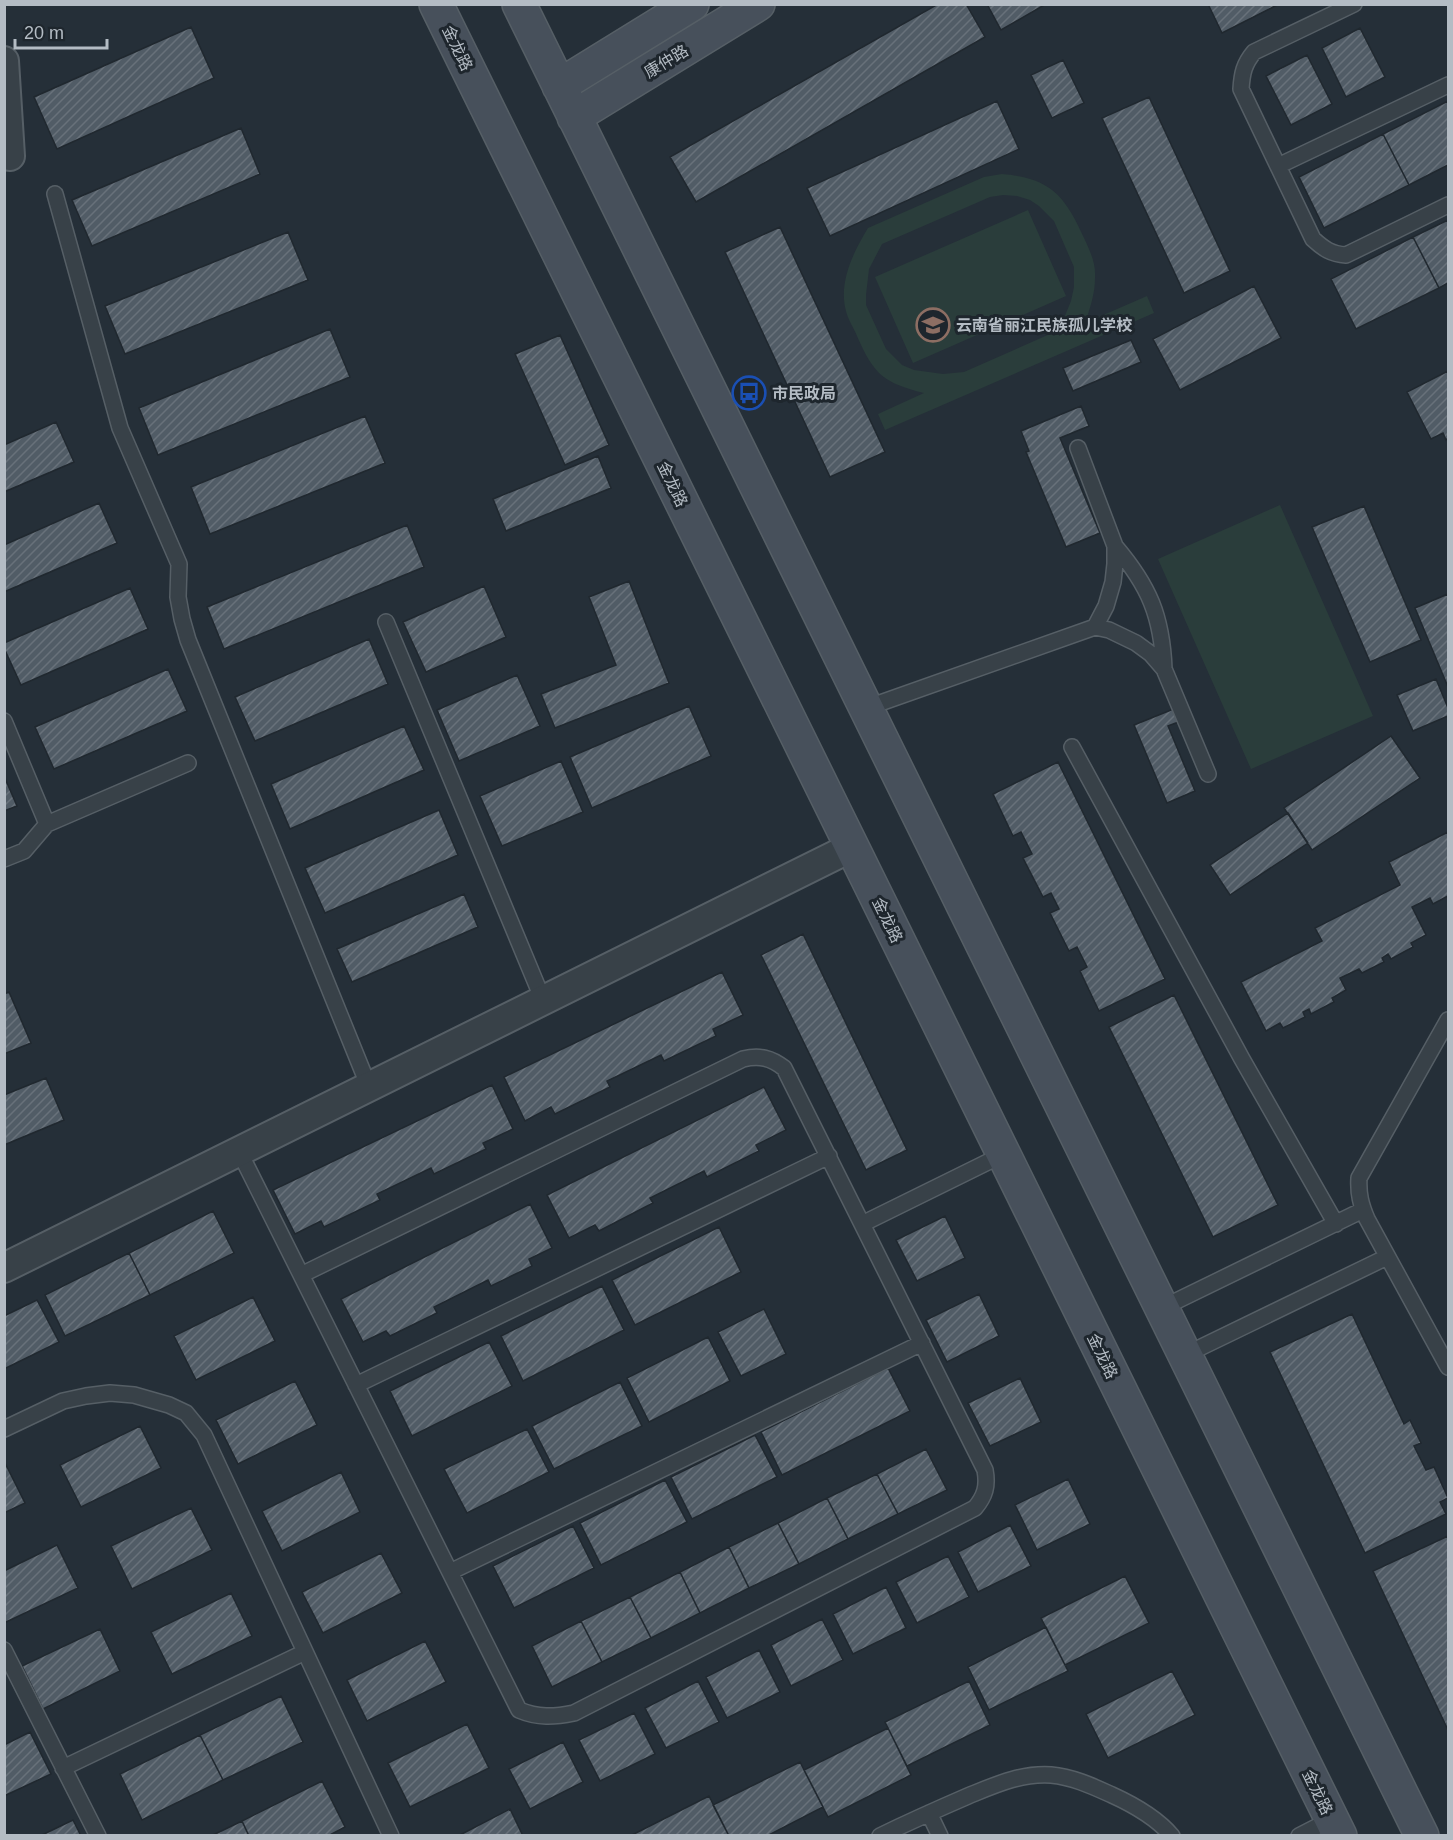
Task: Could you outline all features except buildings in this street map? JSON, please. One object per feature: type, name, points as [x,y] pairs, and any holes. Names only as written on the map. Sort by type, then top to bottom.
[{"type":"main road","name":"金龙路","points":[[436,4],[1336,1827]]},
{"type":"main road","points":[[519,4],[1422,1836]]},
{"type":"main road","points":[[559,86],[692,4]]},
{"type":"main road","name":"康仲路","points":[[574,117],[758,4]]},
{"type":"street","points":[[4,61],[10,156]]},
{"type":"street","points":[[4,1268],[852,848]]},
{"type":"lane","points":[[1354,4],[1254,52],[1242,70],[1241,89],[1313,239],[1325,250],[1346,255],[1449,205]]},
{"type":"lane","points":[[1278,166],[1449,85]]},
{"type":"lane","points":[[55,194],[120,428],[179,564],[178,597],[188,640],[369,1087]]},
{"type":"lane","points":[[1078,448],[1115,546],[1144,584],[1153,604],[1163,647],[1164,669]]},
{"type":"lane","points":[[1095,627],[1106,606],[1113,582],[1115,546]]},
{"type":"lane","points":[[386,622],[543,1000]]},
{"type":"lane","points":[[866,708],[1095,627],[1109,630],[1136,642],[1164,669],[1208,774]]},
{"type":"lane","points":[[4,720],[47,824]]},
{"type":"lane","points":[[1072,747],[1242,1059],[1336,1224]]},
{"type":"lane","points":[[4,859],[24,850],[47,824],[188,763]]},
{"type":"lane","points":[[1449,1020],[1359,1178],[1363,1210],[1449,1367]]},
{"type":"lane","points":[[239,1151],[301,1275],[356,1385],[519,1710],[539,1717],[557,1717],[574,1713],[975,1508],[983,1499],[986,1488],[986,1470],[784,1068],[774,1060],[762,1057],[743,1059],[301,1275]]},
{"type":"lane","points":[[862,1224],[1004,1154]]},
{"type":"lane","points":[[356,1385],[829,1156]]},
{"type":"lane","points":[[1162,1308],[1363,1210]]},
{"type":"lane","points":[[1185,1355],[1387,1257]]},
{"type":"lane","points":[[450,1572],[922,1343]]},
{"type":"lane","points":[[4,1429],[63,1401],[86,1395],[134,1395],[152,1399],[186,1413],[204,1435],[391,1836]]},
{"type":"lane","points":[[4,1650],[98,1836]]},
{"type":"lane","points":[[63,1768],[305,1652]]},
{"type":"lane","points":[[880,1836],[1012,1778],[1031,1775],[1070,1778],[1088,1785],[1127,1802],[1148,1815],[1172,1836]]},
{"type":"lane","points":[[929,1813],[940,1836]]},
{"type":"lane","points":[[1299,1836],[1336,1827]]},
{"type":"green space","points":[[1002,174],[1033,180],[1044,185],[1063,200],[1077,223],[1095,267],[1094,290],[1085,323],[1147,296],[1154,313],[885,430],[878,414],[924,393],[890,381],[875,369],[869,360],[846,311],[844,289],[849,267],[868,228],[984,177]],"holes":[[[1017,196],[1039,206],[1054,221],[1074,267],[1074,287],[1062,323],[1050,334],[964,372],[943,374],[914,370],[902,365],[886,349],[866,305],[869,269],[882,244],[990,197]]]},
{"type":"green space","points":[[1028,210],[1066,296],[913,363],[875,277]]},
{"type":"green space","points":[[1280,505],[1373,716],[1251,769],[1158,559]]},
{"type":"place","name":"云南省丽江民族孤儿学校","points":[[933,325]]},
{"type":"place","name":"市民政局","points":[[749,393]]}]
